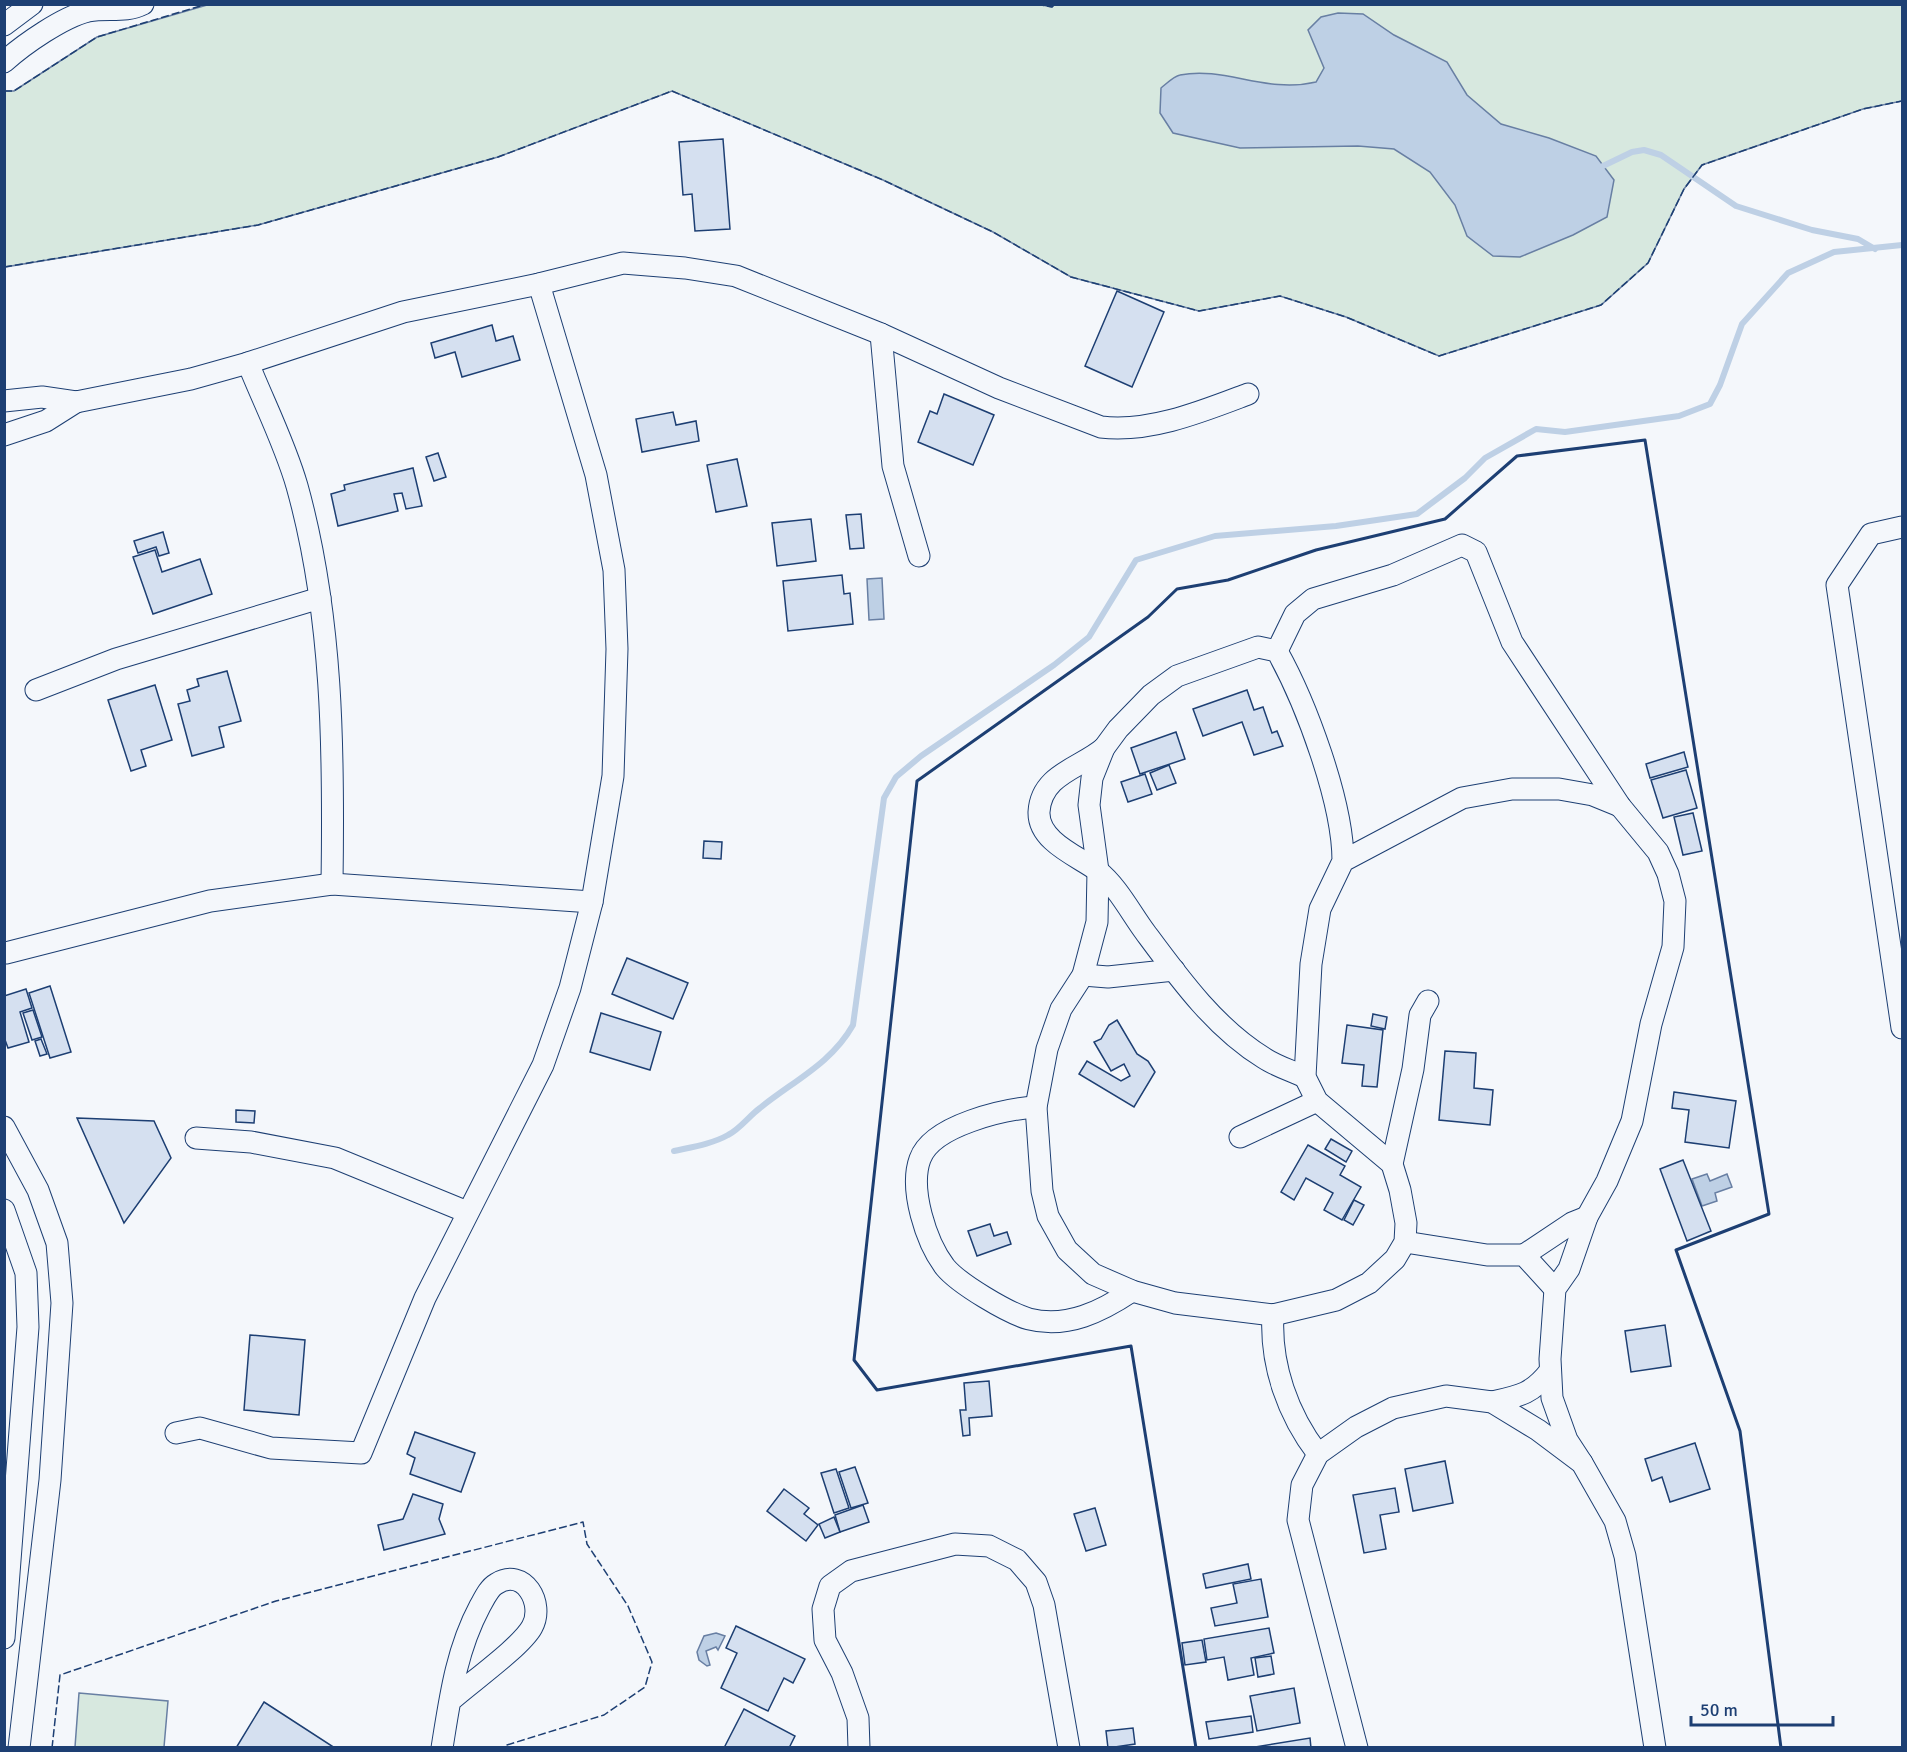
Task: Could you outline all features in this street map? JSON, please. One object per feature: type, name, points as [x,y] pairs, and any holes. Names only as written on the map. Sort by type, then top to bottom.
[{"type":"street","points":[[4,25],[33,4],[58,26]]},
{"type":"street","points":[[4,62],[18,50],[58,26],[89,11],[130,10],[143,4]]},
{"type":"street","points":[[4,401],[42,397],[76,402],[191,379],[248,363],[403,312],[539,284],[623,263],[685,268],[736,276],[881,334],[999,388],[1101,427],[1116,429],[1159,422],[1205,410],[1248,394]]},
{"type":"street","points":[[176,1433],[200,1428],[271,1448],[361,1453],[424,1298],[543,1065],[570,988],[592,902],[613,776],[617,649],[614,570],[596,475],[539,284]]},
{"type":"street","points":[[881,334],[893,466],[919,556]]},
{"type":"street","points":[[248,363],[297,485],[320,598],[329,671],[332,741],[332,884]]},
{"type":"street","points":[[4,435],[46,421],[76,402]]},
{"type":"street","points":[[1902,528],[1871,534],[1837,585],[1902,1028]]},
{"type":"street","points":[[1277,651],[1295,614],[1313,599],[1393,575],[1462,545],[1476,552],[1512,642],[1620,806],[1658,852],[1668,874],[1675,901],[1676,922],[1673,947],[1651,1024],[1632,1121],[1607,1181],[1587,1217],[1569,1269],[1556,1289],[1550,1371],[1552,1398],[1567,1440],[1615,1521],[1625,1556],[1655,1748]]},
{"type":"street","points":[[36,690],[116,659],[320,598]]},
{"type":"street","points":[[1305,1077],[1264,1059],[1220,1023],[1174,970],[1098,871],[1063,849],[1047,833],[1039,813],[1046,791],[1057,776],[1091,760],[1104,748],[1134,711],[1177,676],[1258,647],[1277,651],[1291,676],[1314,734],[1343,842],[1343,861],[1320,909],[1311,964],[1305,1077],[1317,1101],[1392,1164]]},
{"type":"street","points":[[1104,748],[1092,778],[1089,805],[1098,871],[1096,922],[1083,975],[1061,1009],[1047,1049],[1036,1107],[1042,1191],[1047,1216],[1067,1250],[1093,1274],[1132,1291],[1175,1303],[1273,1315],[1336,1300],[1369,1283],[1395,1259],[1405,1242],[1406,1223],[1392,1164],[1413,1069],[1420,1015],[1428,1001]]},
{"type":"street","points":[[1343,861],[1462,798],[1512,789],[1559,789],[1593,795],[1620,806]]},
{"type":"street","points":[[6,953],[210,901],[332,884],[592,902]]},
{"type":"street","points":[[1083,975],[1108,976],[1174,970]]},
{"type":"street","points":[[1240,1137],[1317,1101]]},
{"type":"street","points":[[1036,1107],[1013,1108],[973,1119],[939,1137],[920,1158],[917,1193],[924,1228],[945,1267],[968,1288],[1030,1319],[1060,1321],[1090,1316],[1132,1291]]},
{"type":"street","points":[[4,1127],[38,1190],[57,1243],[62,1303],[50,1480],[19,1748]]},
{"type":"street","points":[[196,1138],[251,1142],[334,1158],[466,1212]]},
{"type":"street","points":[[4,1210],[26,1273],[28,1327],[10,1470],[9,1603],[4,1638]]},
{"type":"street","points":[[1405,1242],[1487,1255],[1524,1255],[1572,1222],[1587,1217]]},
{"type":"street","points":[[1524,1255],[1556,1289]]},
{"type":"street","points":[[1273,1315],[1273,1350],[1280,1384],[1309,1443],[1318,1454]]},
{"type":"street","points":[[25,1364],[57,1369]]},
{"type":"street","points":[[1357,1748],[1298,1520],[1302,1485],[1318,1454],[1356,1427],[1394,1408],[1446,1396],[1492,1402],[1526,1394],[1550,1371]]},
{"type":"street","points":[[1492,1402],[1538,1430],[1582,1463]]},
{"type":"street","points":[[859,1748],[858,1718],[842,1673],[825,1640],[823,1610],[830,1586],[852,1571],[955,1544],[989,1546],[1017,1560],[1036,1582],[1044,1605],[1069,1748]]},
{"type":"street","points":[[442,1748],[453,1679],[470,1626],[495,1584],[506,1580],[527,1586],[535,1597],[538,1612],[532,1629],[450,1701]]},
{"type":"shaded area","points":[[1036,4],[1052,7],[1055,4],[1902,5],[1902,101],[1863,109],[1702,165],[1684,189],[1648,263],[1601,305],[1439,356],[1346,317],[1280,296],[1199,311],[1071,277],[993,232],[883,180],[672,91],[498,157],[258,225],[5,267],[5,91],[14,91],[97,37],[207,5]]},
{"type":"shaded area","points":[[79,1693],[168,1701],[164,1747],[75,1747]]},
{"type":"water","points":[[1338,13],[1363,14],[1394,35],[1447,62],[1467,95],[1501,124],[1549,138],[1596,156],[1614,180],[1607,217],[1573,235],[1520,257],[1493,256],[1467,236],[1455,205],[1430,172],[1394,149],[1358,146],[1240,148],[1173,133],[1160,113],[1161,88],[1180,75],[1213,74],[1280,85],[1316,82],[1324,68],[1308,30],[1321,17]]},
{"type":"water","points":[[882,578],[884,619],[869,620],[867,579]]},
{"type":"water","points":[[1707,1174],[1710,1181],[1727,1174],[1732,1187],[1715,1193],[1717,1201],[1702,1206],[1692,1179]]},
{"type":"water","points":[[716,1633],[725,1636],[718,1650],[716,1647],[706,1651],[710,1665],[707,1666],[699,1660],[697,1652],[704,1636]]},
{"type":"building","points":[[723,139],[730,229],[695,231],[692,194],[683,195],[679,142]]},
{"type":"building","points":[[1117,291],[1164,312],[1132,387],[1085,366]]},
{"type":"building","points":[[492,325],[496,341],[513,336],[520,360],[462,377],[455,352],[435,358],[431,343]]},
{"type":"building","points":[[944,394],[994,415],[973,465],[918,442],[930,411],[937,414]]},
{"type":"building","points":[[673,412],[676,425],[696,421],[699,441],[642,452],[636,419]]},
{"type":"building","points":[[438,453],[446,477],[434,481],[426,457]]},
{"type":"building","points":[[737,459],[747,506],[716,512],[707,465]]},
{"type":"building","points":[[413,468],[422,506],[406,509],[402,493],[394,494],[398,511],[338,526],[331,494],[345,490],[344,485]]},
{"type":"building","points":[[861,514],[864,548],[850,549],[846,515]]},
{"type":"building","points":[[811,519],[816,561],[777,566],[772,523]]},
{"type":"building","points":[[163,532],[169,553],[159,556],[156,547],[138,553],[134,541]]},
{"type":"building","points":[[155,550],[162,572],[200,559],[212,594],[153,614],[133,557]]},
{"type":"building","points":[[842,575],[844,594],[850,593],[853,624],[788,631],[783,581]]},
{"type":"building","points":[[227,671],[241,721],[219,727],[224,747],[192,756],[178,704],[190,701],[187,690],[199,686],[197,679]]},
{"type":"building","points":[[155,685],[172,740],[141,750],[146,766],[131,771],[108,700]]},
{"type":"building","points":[[1247,690],[1254,710],[1263,707],[1272,733],[1277,731],[1283,746],[1254,755],[1242,722],[1203,736],[1193,709]]},
{"type":"building","points":[[1176,732],[1185,759],[1140,774],[1131,748]]},
{"type":"building","points":[[1684,752],[1688,767],[1650,778],[1646,764]]},
{"type":"building","points":[[1169,765],[1176,783],[1157,790],[1150,773]]},
{"type":"building","points":[[1686,770],[1697,808],[1663,818],[1651,780]]},
{"type":"building","points":[[1145,774],[1152,794],[1128,802],[1121,782]]},
{"type":"building","points":[[1693,813],[1702,851],[1683,855],[1674,817]]},
{"type":"building","points":[[704,841],[722,842],[721,859],[703,858]]},
{"type":"building","points":[[627,958],[688,983],[673,1019],[612,994]]},
{"type":"building","points":[[50,986],[71,1052],[50,1058],[29,993]]},
{"type":"building","points":[[26,989],[32,1008],[20,1012],[29,1042],[8,1048],[4,1037],[4,996]]},
{"type":"building","points":[[33,1010],[42,1037],[32,1040],[23,1013]]},
{"type":"building","points":[[601,1013],[661,1032],[650,1070],[590,1052]]},
{"type":"building","points":[[1373,1014],[1387,1017],[1385,1029],[1371,1026]]},
{"type":"building","points":[[1117,1020],[1137,1054],[1148,1061],[1155,1072],[1134,1107],[1079,1074],[1087,1061],[1121,1081],[1130,1076],[1124,1064],[1111,1071],[1094,1042],[1101,1039],[1109,1025]]},
{"type":"building","points":[[1347,1025],[1383,1030],[1377,1087],[1362,1086],[1364,1065],[1342,1063]]},
{"type":"building","points":[[41,1039],[47,1054],[40,1056],[35,1041]]},
{"type":"building","points":[[1445,1051],[1476,1053],[1474,1088],[1493,1090],[1490,1125],[1439,1120]]},
{"type":"building","points":[[1674,1092],[1736,1101],[1729,1148],[1685,1142],[1689,1110],[1672,1108]]},
{"type":"building","points":[[236,1110],[255,1111],[254,1123],[236,1122]]},
{"type":"building","points":[[77,1118],[154,1121],[171,1158],[124,1223]]},
{"type":"building","points":[[1331,1139],[1352,1151],[1346,1162],[1325,1149]]},
{"type":"building","points":[[1308,1145],[1345,1166],[1340,1175],[1361,1187],[1342,1220],[1324,1210],[1333,1193],[1306,1178],[1294,1200],[1281,1192]]},
{"type":"building","points":[[1683,1160],[1711,1231],[1687,1241],[1660,1169]]},
{"type":"building","points":[[1354,1200],[1364,1205],[1353,1225],[1344,1220]]},
{"type":"building","points":[[990,1224],[994,1236],[1007,1232],[1011,1244],[977,1256],[968,1231]]},
{"type":"building","points":[[1665,1325],[1671,1366],[1631,1372],[1625,1331]]},
{"type":"building","points":[[250,1335],[305,1340],[299,1415],[244,1410]]},
{"type":"building","points":[[989,1381],[992,1416],[969,1418],[970,1435],[963,1436],[960,1410],[966,1410],[964,1383]]},
{"type":"building","points":[[415,1432],[475,1453],[461,1492],[410,1474],[415,1458],[407,1454]]},
{"type":"building","points":[[1695,1443],[1710,1489],[1670,1502],[1662,1477],[1652,1481],[1645,1459]]},
{"type":"building","points":[[1445,1461],[1453,1503],[1413,1511],[1405,1469]]},
{"type":"building","points":[[855,1467],[868,1503],[851,1508],[839,1472]]},
{"type":"building","points":[[836,1469],[849,1508],[834,1513],[821,1473]]},
{"type":"building","points":[[1395,1488],[1399,1512],[1380,1515],[1386,1549],[1364,1553],[1353,1495]]},
{"type":"building","points":[[784,1489],[809,1508],[804,1514],[818,1525],[806,1541],[767,1511]]},
{"type":"building","points":[[413,1494],[443,1504],[439,1519],[445,1534],[384,1550],[378,1525],[403,1519]]},
{"type":"building","points":[[863,1505],[869,1522],[840,1532],[835,1515]]},
{"type":"building","points":[[1095,1508],[1106,1545],[1086,1551],[1074,1514]]},
{"type":"building","points":[[834,1517],[840,1532],[825,1538],[819,1524]]},
{"type":"building","points":[[1248,1564],[1251,1579],[1206,1588],[1203,1574]]},
{"type":"building","points":[[1261,1579],[1268,1617],[1215,1626],[1211,1608],[1237,1603],[1233,1584]]},
{"type":"building","points":[[736,1626],[805,1659],[793,1683],[784,1678],[768,1711],[721,1688],[737,1653],[726,1648]]},
{"type":"building","points":[[1269,1628],[1274,1653],[1251,1658],[1254,1675],[1228,1680],[1224,1657],[1207,1660],[1204,1639]]},
{"type":"building","points":[[1202,1640],[1206,1662],[1185,1665],[1182,1643]]},
{"type":"building","points":[[1271,1656],[1274,1674],[1258,1677],[1255,1658]]},
{"type":"building","points":[[1294,1688],[1300,1723],[1257,1731],[1250,1696]]},
{"type":"building","points":[[264,1702],[335,1748],[236,1748]]},
{"type":"building","points":[[744,1709],[795,1736],[789,1748],[724,1748]]},
{"type":"building","points":[[1251,1716],[1253,1732],[1209,1739],[1206,1722]]},
{"type":"building","points":[[1133,1728],[1135,1744],[1108,1748],[1106,1731]]},
{"type":"building","points":[[1310,1738],[1311,1748],[1249,1748]]},
{"type":"waterway","points":[[1603,166],[1632,152],[1644,150],[1661,155],[1736,206],[1812,230],[1858,239],[1875,249]]},
{"type":"waterway","points":[[674,1151],[709,1143],[732,1132],[760,1108],[811,1071],[844,1039],[853,1025],[884,798],[896,777],[921,756],[1054,665],[1089,637],[1136,560],[1215,536],[1336,526],[1417,514],[1465,478],[1485,458],[1536,429],[1565,432],[1679,416],[1710,404],[1720,385],[1742,324],[1788,273],[1834,252],[1902,245]]},
{"type":"fence","points":[[4,91],[14,91],[97,37],[207,4]]},
{"type":"fence","points":[[1036,4],[1052,7],[1055,4]]},
{"type":"fence","points":[[4,267],[258,225],[498,157],[672,91],[883,180],[993,232],[1071,277],[1199,311],[1280,296],[1346,317],[1439,356],[1601,305],[1648,263],[1684,189],[1702,165],[1863,109],[1902,101]]},
{"type":"fence","points":[[52,1748],[60,1675],[276,1601],[583,1522],[587,1544],[628,1606],[652,1662],[645,1687],[604,1715],[507,1745],[506,1748]]},
{"type":"wall","points":[[1196,1748],[1131,1346],[877,1390],[854,1360],[917,781],[1148,617],[1177,589],[1228,580],[1316,550],[1445,519],[1517,456],[1645,440],[1769,1214],[1676,1250],[1740,1431],[1781,1748]]}]
